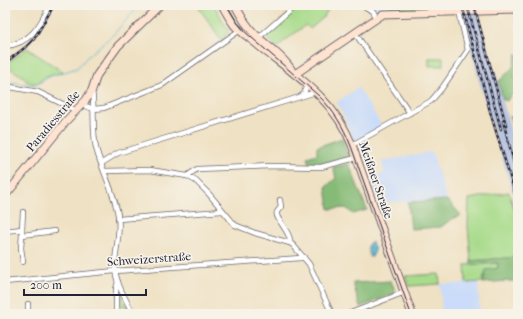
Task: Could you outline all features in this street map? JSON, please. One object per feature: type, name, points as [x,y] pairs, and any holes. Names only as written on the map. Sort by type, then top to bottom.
[{"type":"street","points":[[5,46],[22,42],[36,30],[50,5]]},
{"type":"street","name":"Paradiesstraße","points":[[5,196],[75,110],[82,105],[92,90],[97,75],[118,46],[160,5]]},
{"type":"street","name":"Meißner Straße","points":[[222,5],[234,24],[240,30],[283,66],[294,72]]},
{"type":"street","name":"Meißner Straße","points":[[235,5],[249,28],[258,38],[286,61],[294,72],[316,92],[337,115],[352,145],[412,314]]},
{"type":"street","points":[[258,38],[296,5]]},
{"type":"street","points":[[362,5],[373,11],[376,17]]},
{"type":"street","points":[[294,72],[355,33],[376,17],[383,14],[518,10]]},
{"type":"street","points":[[352,145],[431,101],[442,88],[468,52],[459,12]]},
{"type":"street","points":[[82,105],[101,109],[162,85],[240,30]]},
{"type":"street","points":[[355,33],[410,113]]},
{"type":"street","points":[[301,96],[304,94],[307,84]]},
{"type":"street","points":[[5,86],[38,92],[75,110]]},
{"type":"street","points":[[92,90],[96,146],[115,199],[118,219],[119,228],[115,271],[118,282],[134,314]]},
{"type":"street","points":[[102,164],[118,153],[316,92]]},
{"type":"street","points":[[188,176],[197,169],[271,166],[321,166],[356,158]]},
{"type":"street","points":[[105,171],[150,170],[188,176],[196,181],[209,194],[232,223],[238,227],[290,243],[309,264],[320,285],[332,314]]},
{"type":"street","points":[[280,200],[281,207],[277,212],[277,216],[291,240],[290,243]]},
{"type":"street","points":[[118,219],[222,211]]},
{"type":"street","points":[[23,212],[21,248],[23,262]]},
{"type":"street","points":[[5,231],[22,229]]},
{"type":"street","points":[[22,235],[55,231]]},
{"type":"street","points":[[295,259],[294,255],[298,251]]},
{"type":"street","name":"Schweizerstraße","points":[[5,282],[115,271],[295,259],[304,257]]},
{"type":"street","points":[[116,314],[116,289],[118,282]]},
{"type":"street","points":[[348,314],[404,292]]},
{"type":"street","points":[[28,304],[28,314]]},
{"type":"shaded area","points":[[369,5],[390,5],[392,10],[382,10]]},
{"type":"shaded area","points":[[460,5],[475,5],[498,82],[518,159],[518,210],[479,81]]},
{"type":"shaded area","points":[[358,87],[382,126],[354,142],[337,102]]},
{"type":"shaded area","points":[[432,152],[447,200],[379,203],[369,176],[384,174],[382,161]]},
{"type":"shaded area","points":[[478,283],[480,314],[442,314],[440,284]]},
{"type":"green space","points":[[197,5],[214,5],[229,30],[222,41]]},
{"type":"green space","points":[[298,5],[331,5],[323,18],[310,29],[306,25],[283,42],[278,48],[264,36]]},
{"type":"green space","points":[[390,5],[456,5],[457,8],[392,10]]},
{"type":"green space","points":[[27,48],[63,72],[46,77],[37,83],[26,81],[25,78],[5,65]]},
{"type":"green space","points":[[517,53],[518,72],[515,72],[514,78],[518,79],[518,91],[510,96],[507,101],[503,99],[498,82],[513,67]]},
{"type":"green space","points":[[429,58],[443,58],[443,66],[429,66]]},
{"type":"green space","points":[[518,116],[518,133],[515,133],[510,117]]},
{"type":"green space","points":[[342,138],[348,157],[309,164],[307,157],[317,154],[317,147]]},
{"type":"green space","points":[[349,164],[367,210],[353,214],[346,208],[329,209],[326,187],[336,178],[333,167]]},
{"type":"green space","points":[[509,192],[518,223],[518,257],[471,261],[468,226],[469,199]]},
{"type":"green space","points":[[447,200],[461,215],[453,218],[441,227],[411,229],[408,202]]},
{"type":"green space","points":[[518,257],[518,295],[517,281],[483,283],[486,270],[498,268],[498,263],[471,265],[471,261]]},
{"type":"green space","points":[[498,263],[498,268],[483,278],[483,282],[466,283],[465,265]]},
{"type":"green space","points":[[439,274],[440,284],[409,286],[405,276]]},
{"type":"green space","points":[[391,281],[396,293],[360,307],[353,283]]},
{"type":"green space","points":[[119,291],[131,314],[129,314],[125,305],[118,307],[117,314]]},
{"type":"water","points":[[372,242],[375,251],[372,257],[370,257],[368,246],[369,243]]},
{"type":"waterway","points":[[5,82],[36,85],[51,76],[77,68],[87,57],[115,33],[140,5]]},
{"type":"tram line","points":[[227,5],[244,31],[319,96],[338,119],[351,146],[411,314]]},
{"type":"railway","points":[[5,63],[34,39],[54,5]]},
{"type":"railway","points":[[462,5],[491,115],[518,203]]},
{"type":"railway","points":[[467,5],[501,129]]},
{"type":"railway","points":[[474,5],[506,125]]},
{"type":"railway","points":[[503,121],[518,178]]}]
